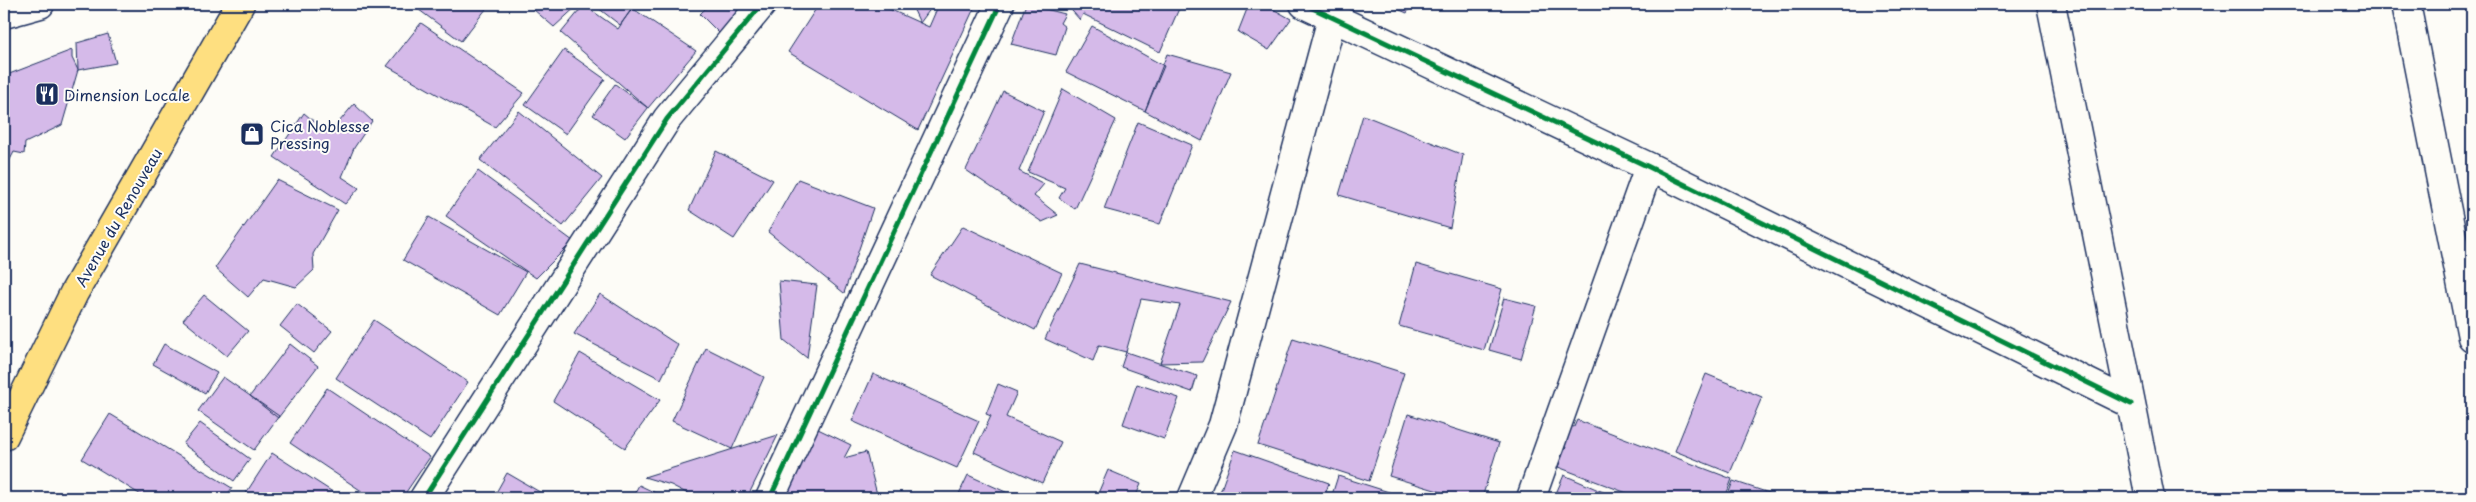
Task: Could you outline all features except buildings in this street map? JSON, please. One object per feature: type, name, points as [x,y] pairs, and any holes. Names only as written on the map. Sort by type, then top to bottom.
[{"type":"main road","name":"Avenue du Renouveau","points":[[4,436],[74,293],[240,4]]},
{"type":"street","points":[[4,14],[40,4]]},
{"type":"street","points":[[424,498],[667,119],[762,4]]},
{"type":"street","points":[[770,498],[1000,4]]},
{"type":"street","points":[[1304,4],[1649,167],[2131,404]]},
{"type":"street","points":[[2051,4],[2150,498]]},
{"type":"street","points":[[2406,4],[2472,337]]},
{"type":"street","points":[[1192,498],[1223,426],[1332,18]]},
{"type":"street","points":[[1531,498],[1649,167]]},
{"type":"cycle path","points":[[424,498],[667,119],[762,4]]},
{"type":"cycle path","points":[[770,498],[1000,4]]},
{"type":"cycle path","points":[[1304,4],[1649,167],[2131,404]]},
{"type":"place","name":"Dimension Locale","points":[[47,94]]},
{"type":"place","name":"Cica Noblesse Pressing","points":[[252,134]]}]
